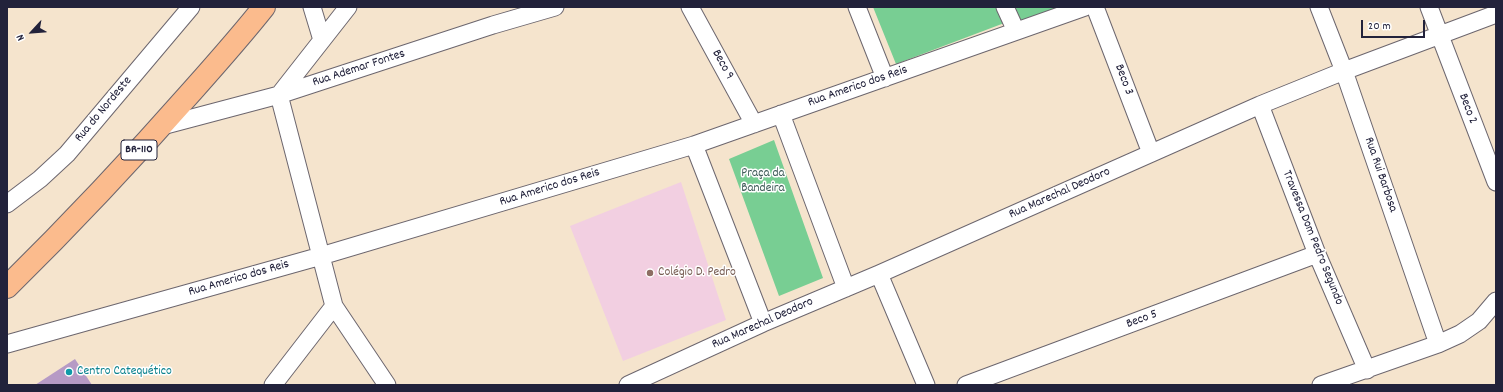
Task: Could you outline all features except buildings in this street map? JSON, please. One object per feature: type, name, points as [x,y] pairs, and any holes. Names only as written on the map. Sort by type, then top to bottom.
[{"type":"main road","name":"BR-110","points":[[7,287],[76,218],[162,126],[246,30],[264,7]]},
{"type":"street","name":"Rua do Nordeste","points":[[7,204],[40,179],[67,154],[191,7]]},
{"type":"street","points":[[312,7],[322,40]]},
{"type":"street","points":[[348,7],[279,95],[334,306],[387,385]]},
{"type":"street","name":"Rua Ademar Fontes","points":[[162,126],[279,95],[493,25],[555,7]]},
{"type":"street","name":"Beco 9","points":[[690,7],[754,124]]},
{"type":"street","points":[[857,7],[885,78]]},
{"type":"street","points":[[1004,7],[1016,31]]},
{"type":"street","name":"Rua Americo dos Reis","points":[[7,344],[321,256],[694,145],[1085,7]]},
{"type":"street","name":"Beco 3","points":[[1095,7],[1151,153]]},
{"type":"street","name":"Rua Rui Barbosa","points":[[1319,7],[1344,71],[1438,344]]},
{"type":"street","name":"Beco 2","points":[[1429,7],[1496,182]]},
{"type":"street","name":"Rua Marechal Deodoro","points":[[628,385],[763,323],[879,274],[1260,105],[1344,71],[1496,14]]},
{"type":"street","name":"Travessa Dom Pedro Segundo","points":[[1260,105],[1317,254],[1367,370]]},
{"type":"street","points":[[781,114],[846,288]]},
{"type":"street","points":[[694,145],[763,323]]},
{"type":"street","name":"Beco 5","points":[[966,385],[1317,254]]},
{"type":"street","points":[[879,274],[926,385]]},
{"type":"street","points":[[1332,383],[1438,344],[1460,334],[1479,321],[1496,302]]},
{"type":"street","points":[[273,385],[334,306]]},
{"type":"shaded area","name":"Colégio D. Pedro","points":[[681,182],[726,320],[623,361],[570,226]]},
{"type":"green space","points":[[873,7],[1000,7],[1007,22],[896,64]]},
{"type":"green space","points":[[1010,7],[1059,7],[1018,23]]},
{"type":"green space","name":"Praça da Bandeira","points":[[774,140],[823,278],[779,296],[729,159]]},
{"type":"place","name":"Colégio D. Pedro","points":[[650,273]]},
{"type":"place","name":"Centro Catequético","points":[[69,372]]}]
